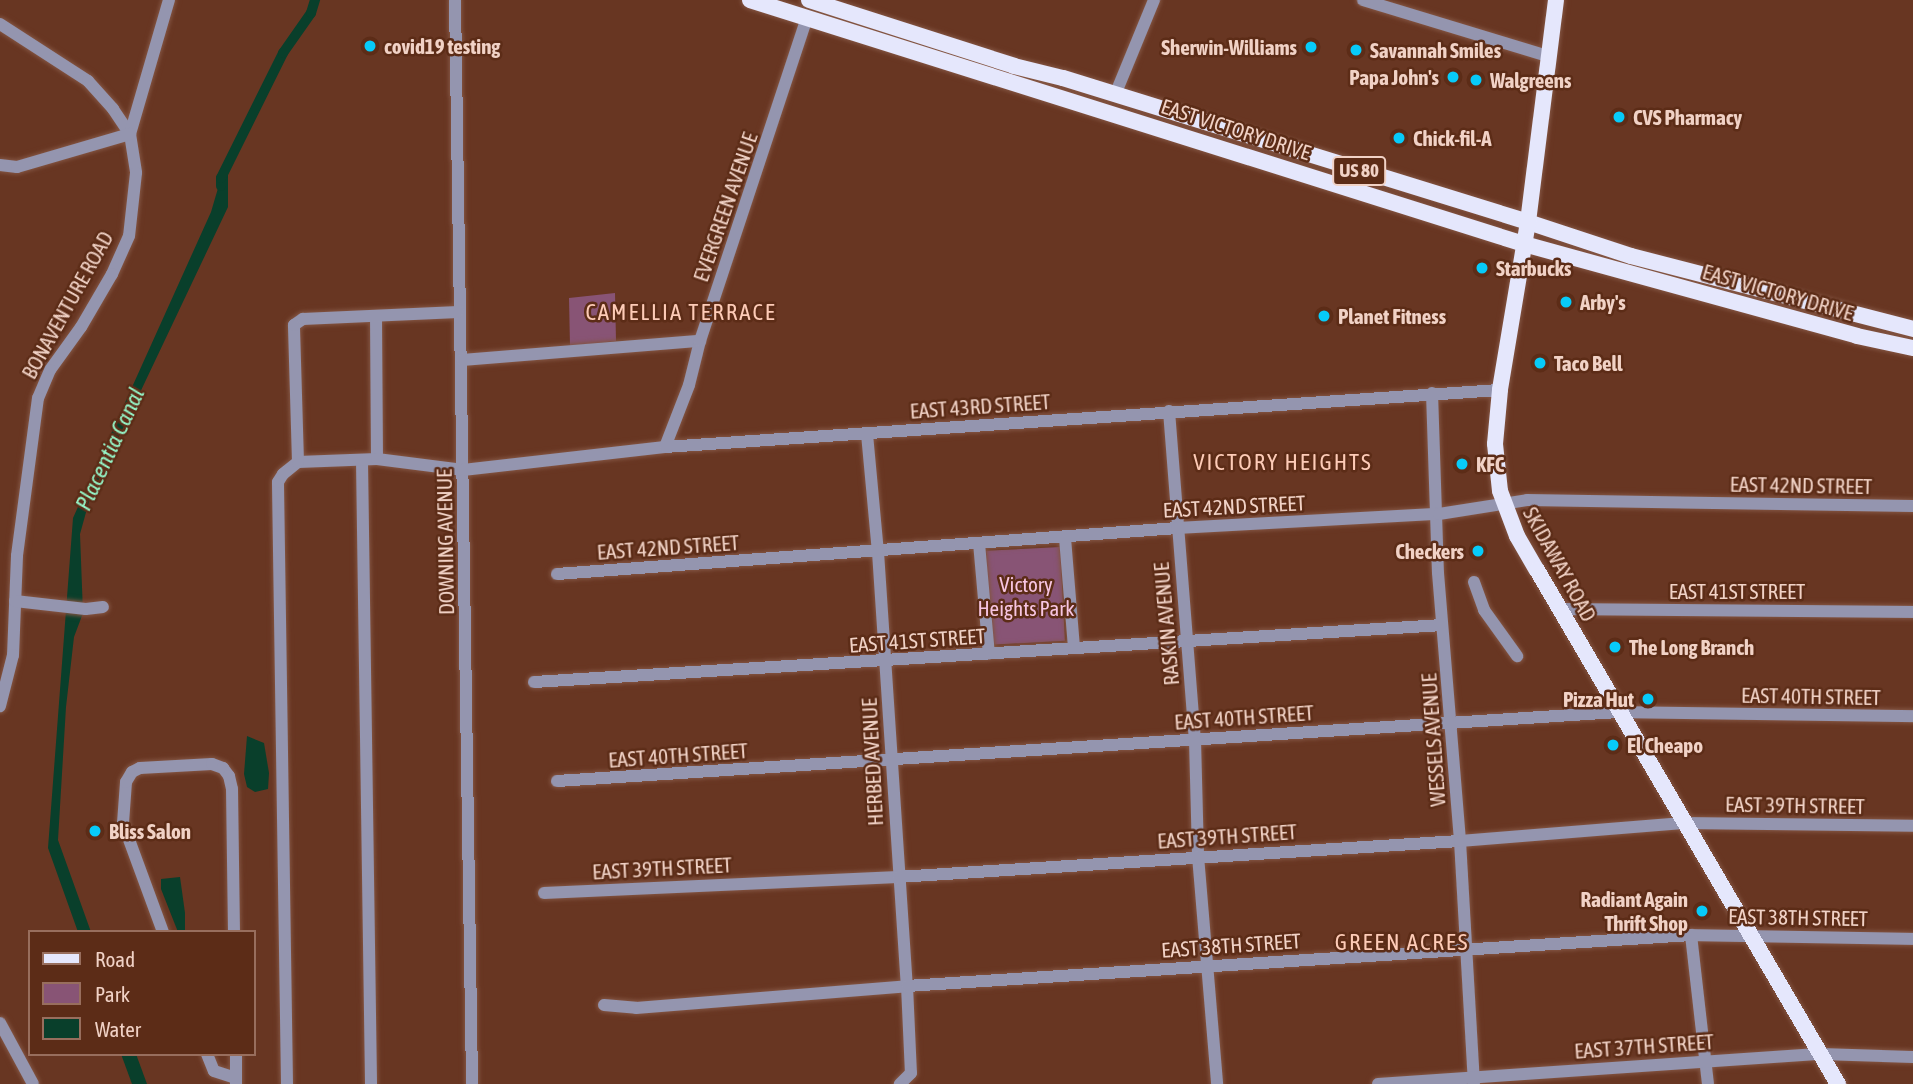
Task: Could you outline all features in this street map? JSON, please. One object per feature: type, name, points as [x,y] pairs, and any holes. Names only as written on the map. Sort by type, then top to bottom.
[{"type":"main road","name":"EAST VICTORY DRIVE","points":[[750,0],[807,18],[982,64],[1115,95],[1630,256],[1913,330]]},
{"type":"main road","name":"EAST VICTORY DRIVE","points":[[808,0],[982,64],[1524,244],[1857,336],[1913,348]]},
{"type":"main road","name":"SKIDAWAY ROAD","points":[[1556,0],[1528,222],[1500,390],[1495,460],[1504,505],[1517,536],[1618,712],[1838,1084]]},
{"type":"street","points":[[131,134],[169,0]]},
{"type":"street","name":"DOWNING AVENUE","points":[[454,0],[472,1084]]},
{"type":"street","points":[[1115,95],[1154,0]]},
{"type":"street","points":[[1363,0],[1547,56]]},
{"type":"street","name":"EVERGREEN AVENUE","points":[[665,447],[689,385],[700,341],[807,18]]},
{"type":"street","points":[[0,24],[88,81],[131,134]]},
{"type":"street","points":[[0,165],[16,167],[131,134]]},
{"type":"street","name":"BONAVENTURE ROAD","points":[[0,706],[13,654],[26,472],[38,398],[50,370],[81,327],[106,284],[129,236],[136,173],[131,134]]},
{"type":"street","points":[[287,1084],[278,482],[283,474],[298,462],[294,325],[303,320],[458,312]]},
{"type":"street","points":[[376,316],[376,459]]},
{"type":"street","points":[[462,360],[700,341]]},
{"type":"street","name":"EAST 43RD STREET","points":[[298,462],[376,459],[463,470],[665,447],[1500,390]]},
{"type":"street","name":"WESSELS AVENUE","points":[[1432,393],[1442,625],[1460,841],[1473,1081]]},
{"type":"street","name":"RASKIN AVENUE","points":[[1169,411],[1195,740],[1198,856],[1217,1084]]},
{"type":"street","name":"HERBED AVENUE","points":[[867,434],[886,661],[890,759],[907,986],[911,1073],[900,1084]]},
{"type":"street","points":[[362,461],[372,1084]]},
{"type":"street","name":"EAST 42ND STREET","points":[[557,574],[1177,528],[1439,514],[1527,500],[1913,506]]},
{"type":"street","points":[[1065,538],[1074,647]]},
{"type":"street","points":[[979,543],[989,654]]},
{"type":"street","points":[[1474,582],[1484,610],[1517,656]]},
{"type":"street","points":[[15,601],[86,609],[103,607]]},
{"type":"street","name":"EAST 41ST STREET","points":[[1561,609],[1913,612]]},
{"type":"street","name":"EAST 41ST STREET","points":[[534,682],[1442,625]]},
{"type":"street","name":"EAST 40TH STREET","points":[[557,782],[1618,712],[1913,716]]},
{"type":"street","points":[[162,930],[123,823],[126,782],[132,772],[140,768],[212,764],[223,768],[229,776],[232,789],[234,930]]},
{"type":"street","name":"EAST 39TH STREET","points":[[544,893],[898,877],[1460,841],[1683,823],[1913,826]]},
{"type":"street","points":[[1691,935],[1707,1084]]},
{"type":"street","name":"EAST 38TH STREET","points":[[604,1004],[636,1008],[907,986],[1691,935],[1913,939]]},
{"type":"street","points":[[0,1023],[33,1084]]},
{"type":"street","name":"EAST 37TH STREET","points":[[1378,1084],[1473,1081],[1821,1054],[1913,1056]]},
{"type":"street","points":[[208,1056],[214,1071],[236,1081],[236,1056]]},
{"type":"green space","points":[[615,293],[616,341],[570,346],[569,298]]},
{"type":"green space","name":"Victory Heights Park","points":[[1060,547],[1065,641],[991,645],[986,551]]},
{"type":"water","points":[[268,87],[228,173],[228,207],[90,498],[80,534],[83,613],[74,637],[66,707],[58,840],[90,930],[77,930],[48,848],[73,518],[211,212],[221,178]]},
{"type":"water","points":[[247,736],[264,743],[269,773],[268,789],[255,792],[247,787],[244,774]]},
{"type":"water","points":[[180,877],[185,930],[177,930],[161,889],[161,879]]},
{"type":"water","points":[[122,1056],[137,1056],[147,1084],[132,1084]]},
{"type":"waterway","name":"Placentia Canal","points":[[221,186],[221,178],[283,53],[311,13],[315,0]]},
{"type":"place","name":"covid19 testing","points":[[370,46]]},
{"type":"place","name":"Sherwin-Williams","points":[[1311,47]]},
{"type":"place","name":"Savannah Smiles","points":[[1356,50]]},
{"type":"place","name":"Papa John's","points":[[1453,77]]},
{"type":"place","name":"Walgreens","points":[[1476,80]]},
{"type":"place","name":"CVS Pharmacy","points":[[1619,117]]},
{"type":"place","name":"Chick-fil-A","points":[[1399,138]]},
{"type":"place","name":"Starbucks","points":[[1482,268]]},
{"type":"place","name":"Arby's","points":[[1566,302]]},
{"type":"place","name":"Planet Fitness","points":[[1324,316]]},
{"type":"place","name":"Taco Bell","points":[[1540,363]]},
{"type":"place","name":"KFC","points":[[1462,464]]},
{"type":"place","name":"Checkers","points":[[1478,551]]},
{"type":"place","name":"The Long Branch","points":[[1615,647]]},
{"type":"place","name":"Pizza Hut","points":[[1648,699]]},
{"type":"place","name":"El Cheapo","points":[[1613,745]]},
{"type":"place","name":"Bliss Salon","points":[[95,831]]},
{"type":"place","name":"Radiant Again Thrift Shop","points":[[1702,911]]},
{"type":"district","name":"CAMELLIA TERRACE","points":[[681,312]]},
{"type":"district","name":"VICTORY HEIGHTS","points":[[1283,462]]},
{"type":"district","name":"GREEN ACRES","points":[[1402,942]]}]
